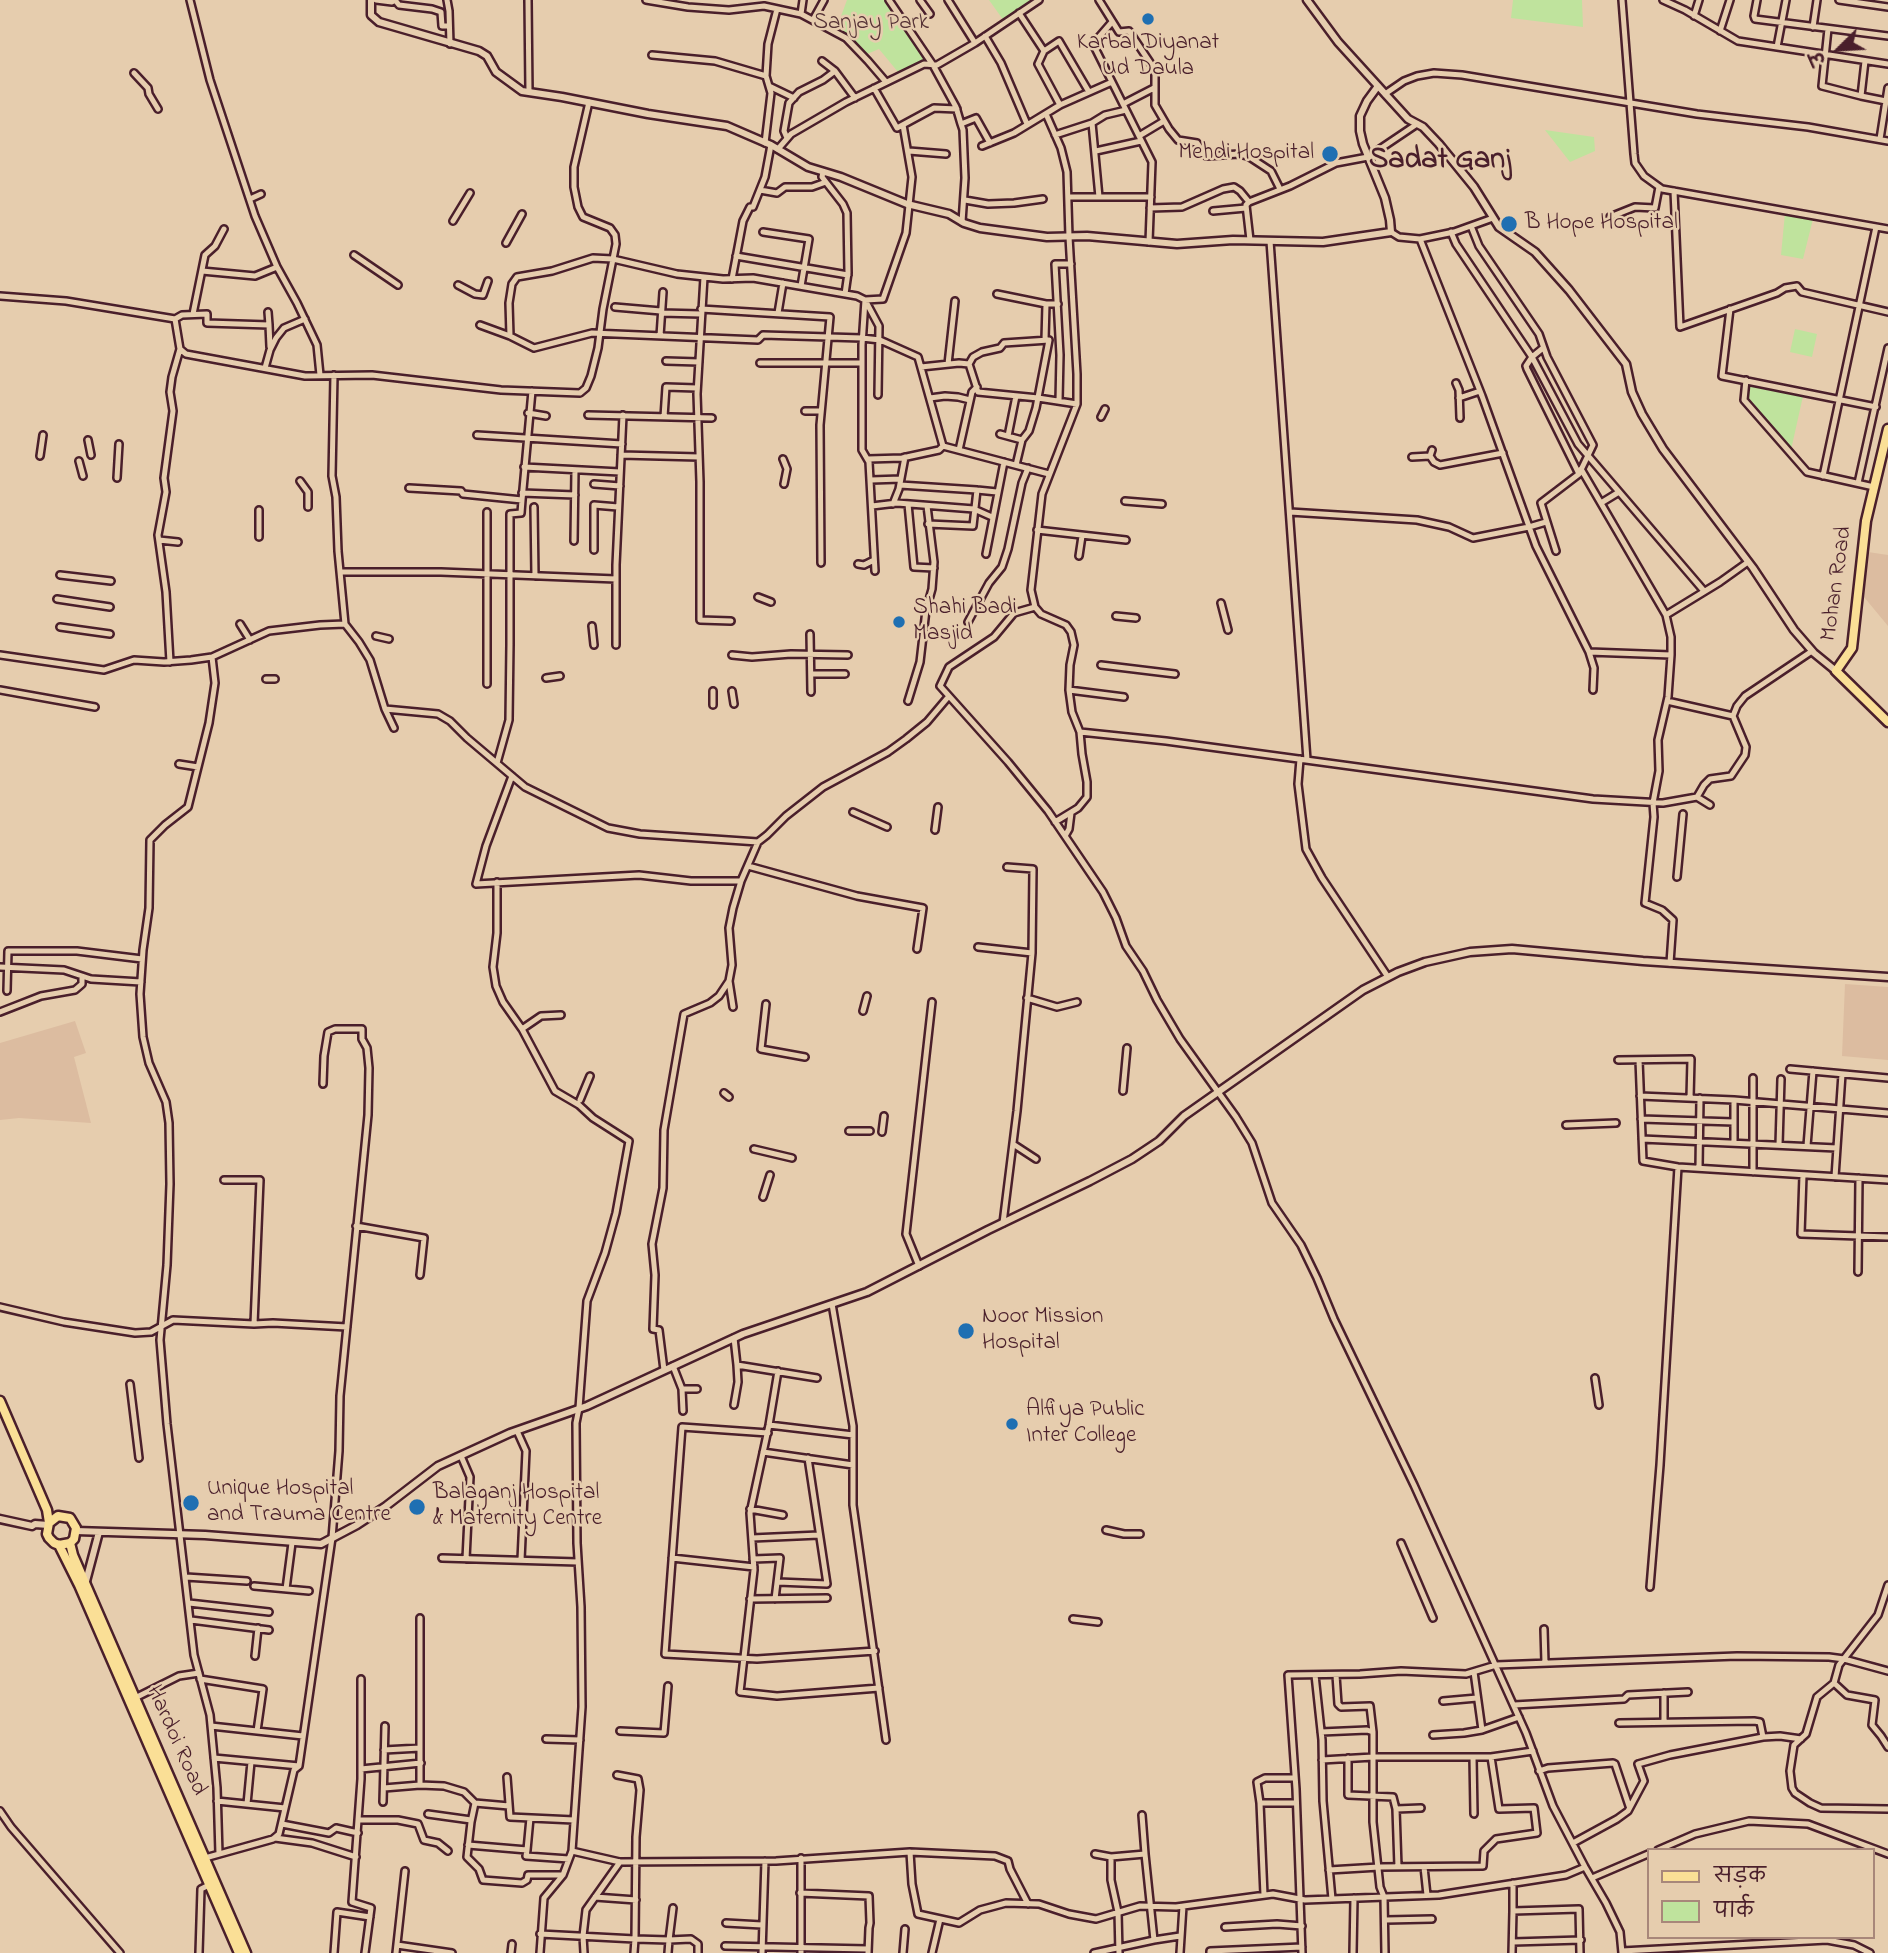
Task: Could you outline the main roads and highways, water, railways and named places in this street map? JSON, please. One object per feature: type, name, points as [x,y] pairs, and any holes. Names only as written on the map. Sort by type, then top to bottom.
[{"type":"main road","name":"Mohan Road","points":[[1887,437],[1866,521],[1852,648],[1836,671],[1888,722]]},
{"type":"main road","points":[[0,1392],[51,1508],[58,1516],[70,1518],[74,1522],[76,1531],[70,1543],[54,1543],[48,1527],[47,1510],[0,1401]]},
{"type":"main road","points":[[48,1527],[58,1516]]},
{"type":"main road","name":"Hardoi Road","points":[[70,1543],[83,1586],[246,1953]]},
{"type":"main road","name":"Hardoi Road","points":[[59,1545],[83,1586],[135,1698],[239,1953]]},
{"type":"place","name":"Karbal Diyanat Ud Daula","points":[[1148,19]]},
{"type":"place","name":"Mehdi Hospital","points":[[1330,154]]},
{"type":"place","name":"B Hope Hospital","points":[[1509,224]]},
{"type":"place","name":"Shahi Badi Masjid","points":[[899,622]]},
{"type":"place","name":"Noor Mission Hospital","points":[[966,1331]]},
{"type":"place","name":"Alfiya Public Inter College","points":[[1012,1424]]},
{"type":"place","name":"Unique Hospital and Trauma Centre","points":[[191,1503]]},
{"type":"place","name":"Balaganj Hospital & Maternity Centre","points":[[417,1507]]},
{"type":"district","name":"Sadat Ganj","points":[[1440,162]]},
{"type":"park label","name":"Sanjay Park","points":[[871,24]]}]
